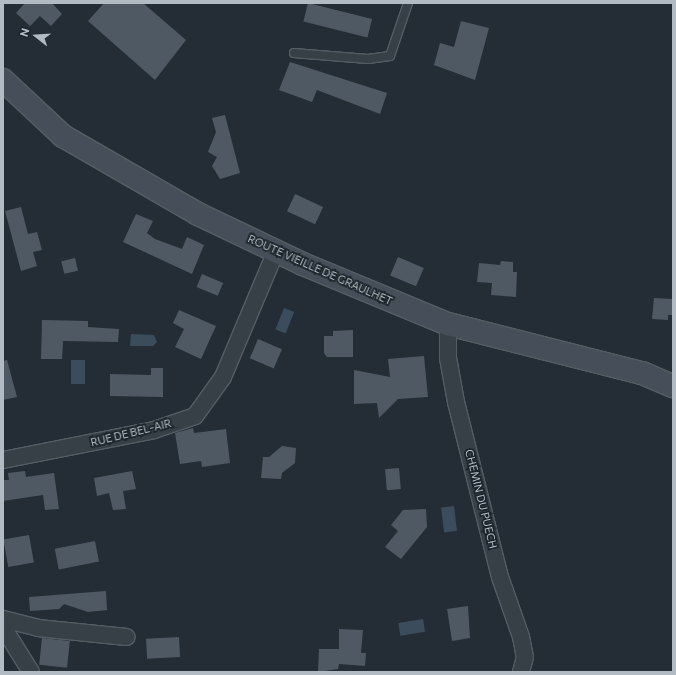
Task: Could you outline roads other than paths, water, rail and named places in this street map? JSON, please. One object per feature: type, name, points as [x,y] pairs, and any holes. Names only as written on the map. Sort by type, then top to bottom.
[{"type":"main road","name":"ROUTE VIEILLE DE GRAULHET","points":[[3,80],[63,136],[198,214],[276,251],[448,324],[642,373],[673,386]]},
{"type":"street","name":"RUE DE BEL-AIR","points":[[3,460],[154,430],[195,416],[223,377],[276,251]]},
{"type":"street","name":"CHEMIN DU PUECH","points":[[448,324],[448,358],[456,402],[500,577],[521,637],[525,657],[520,672]]},
{"type":"street","points":[[3,619],[38,628],[127,637]]},
{"type":"street","points":[[3,627],[31,672]]},
{"type":"lane","points":[[294,53],[368,59],[390,56],[408,3]]},
{"type":"water","points":[[284,308],[294,312],[286,333],[275,329]]},
{"type":"water","points":[[131,334],[154,335],[157,342],[153,346],[130,346]]},
{"type":"water","points":[[71,360],[85,360],[85,384],[71,384]]},
{"type":"water","points":[[454,506],[457,531],[444,532],[441,508]]},
{"type":"water","points":[[423,619],[425,632],[400,636],[398,623]]}]
